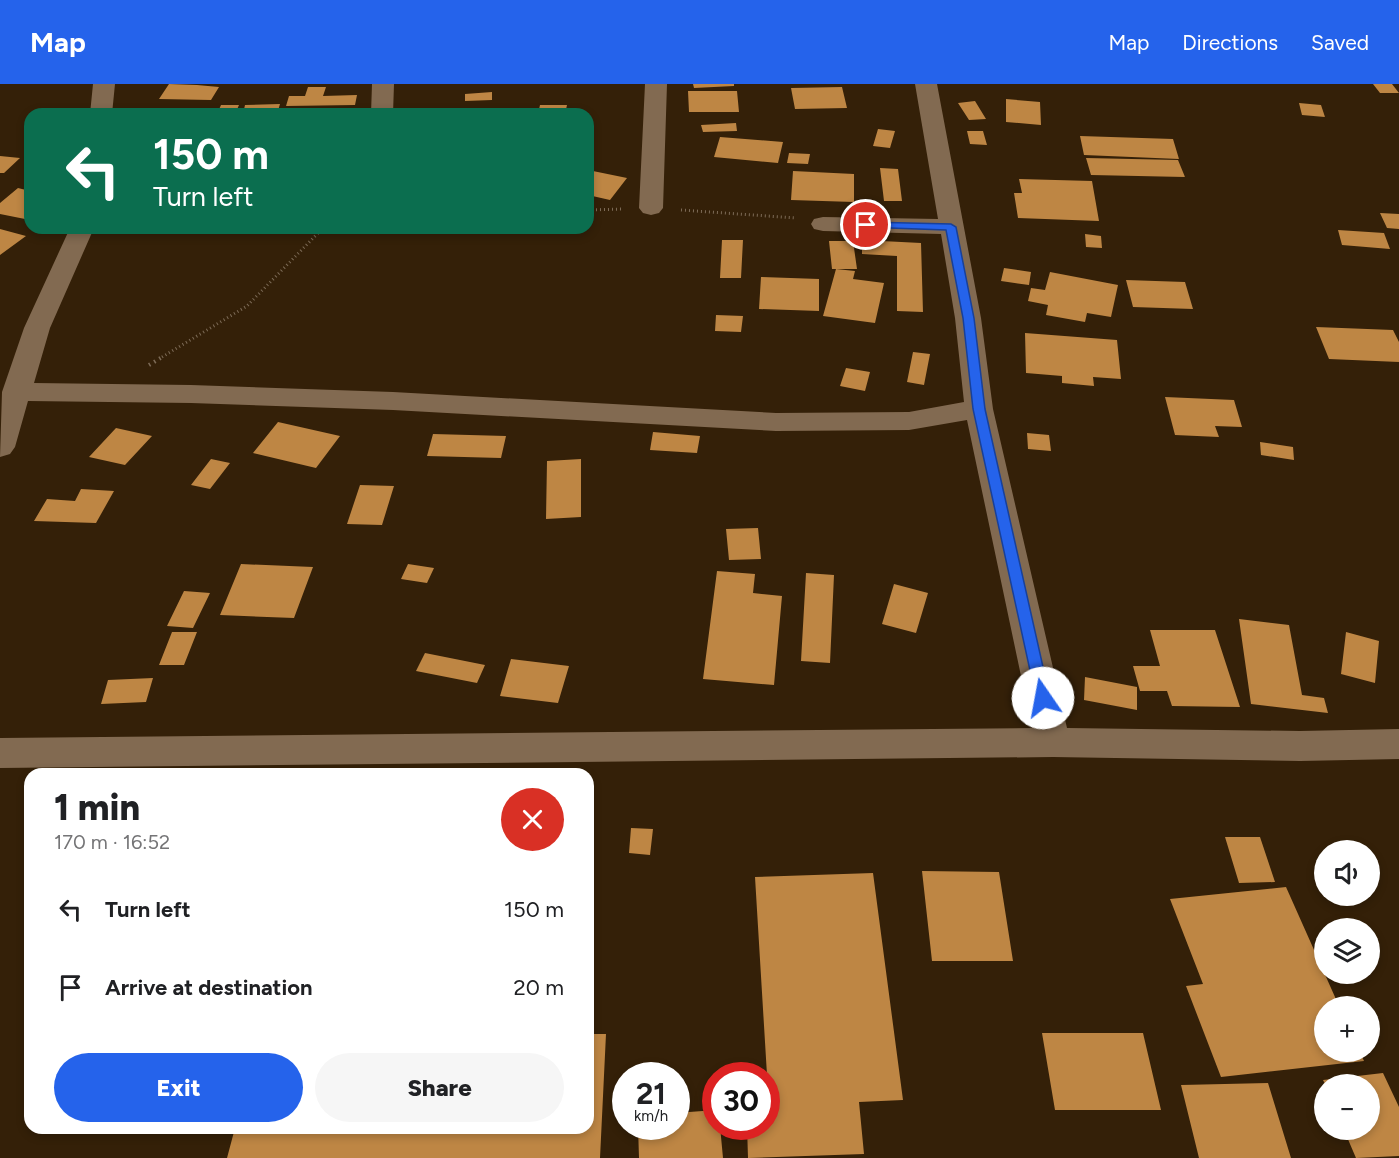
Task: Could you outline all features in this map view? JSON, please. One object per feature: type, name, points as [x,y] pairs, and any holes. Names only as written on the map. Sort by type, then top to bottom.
[{"type":"street","points":[[102,108],[104,84]]},
{"type":"street","points":[[382,108],[383,84]]},
{"type":"street","points":[[651,208],[656,84]]},
{"type":"street","points":[[926,84],[968,318],[979,409],[1053,742]]},
{"type":"street","points":[[823,224],[951,227]]},
{"type":"street","points":[[0,447],[37,328],[79,234]]},
{"type":"street","points":[[16,392],[405,402],[776,422],[909,421],[979,409]]},
{"type":"street","points":[[0,753],[1053,742],[1300,746],[1399,744]]},
{"type":"path","points":[[594,210],[651,208],[807,218],[823,224]]},
{"type":"path","points":[[102,394],[247,306],[317,234]]},
{"type":"building","points":[[169,84],[219,87],[211,100],[159,99]]},
{"type":"building","points":[[693,84],[734,84],[734,86],[694,88]]},
{"type":"building","points":[[1373,84],[1392,84],[1399,93],[1380,93]]},
{"type":"building","points":[[308,87],[326,87],[323,96],[357,95],[355,105],[286,106],[289,96],[305,96]]},
{"type":"building","points":[[842,87],[847,108],[795,109],[791,88]]},
{"type":"building","points":[[688,91],[737,91],[739,112],[689,112]]},
{"type":"building","points":[[492,92],[492,100],[465,101],[465,94]]},
{"type":"building","points":[[1006,99],[1040,102],[1041,125],[1006,122]]},
{"type":"building","points":[[975,101],[986,119],[969,120],[958,103]]},
{"type":"building","points":[[1299,103],[1321,105],[1325,117],[1302,115]]},
{"type":"building","points":[[280,104],[279,108],[244,108],[245,105]]},
{"type":"building","points":[[221,105],[239,105],[238,108],[220,108]]},
{"type":"building","points":[[540,105],[567,105],[566,108],[539,108]]},
{"type":"building","points":[[736,123],[737,131],[703,132],[701,125]]},
{"type":"building","points":[[878,129],[895,131],[890,148],[873,146]]},
{"type":"building","points":[[967,131],[983,131],[987,145],[970,144]]},
{"type":"building","points":[[1080,136],[1173,139],[1179,159],[1084,155]]},
{"type":"building","points":[[720,137],[783,142],[778,163],[714,157]]},
{"type":"building","points":[[789,153],[810,154],[808,164],[787,163]]},
{"type":"building","points":[[0,156],[20,158],[4,173],[0,173]]},
{"type":"building","points":[[1086,158],[1178,160],[1185,177],[1091,175]]},
{"type":"building","points":[[880,168],[898,169],[902,201],[884,201]]},
{"type":"building","points":[[594,171],[627,178],[610,200],[594,196]]},
{"type":"building","points":[[793,171],[854,174],[854,202],[791,200]]},
{"type":"building","points":[[1019,179],[1092,181],[1099,221],[1018,218],[1014,193],[1022,193]]},
{"type":"building","points":[[18,188],[24,190],[24,219],[0,214],[0,203]]},
{"type":"building","points":[[1380,213],[1399,214],[1399,229],[1387,228]]},
{"type":"building","points":[[0,229],[26,236],[0,255]]},
{"type":"building","points":[[1338,230],[1384,233],[1390,249],[1342,245]]},
{"type":"building","points":[[1085,234],[1101,236],[1102,248],[1086,247]]},
{"type":"building","points":[[722,240],[743,240],[741,278],[720,278]]},
{"type":"building","points":[[862,240],[921,243],[923,312],[897,311],[897,256],[862,254]]},
{"type":"building","points":[[829,241],[853,241],[857,269],[832,269]]},
{"type":"building","points":[[1004,268],[1031,272],[1029,285],[1001,281]]},
{"type":"building","points":[[836,269],[855,271],[853,279],[884,283],[875,323],[823,316]]},
{"type":"building","points":[[1050,272],[1118,285],[1111,317],[1087,313],[1085,322],[1046,315],[1048,305],[1028,301],[1031,288],[1045,290]]},
{"type":"building","points":[[761,277],[819,279],[819,311],[759,309]]},
{"type":"building","points":[[1126,280],[1185,282],[1193,309],[1133,307]]},
{"type":"building","points":[[716,315],[743,316],[741,332],[715,331]]},
{"type":"building","points":[[1316,327],[1393,330],[1399,342],[1399,362],[1329,359]]},
{"type":"building","points":[[1025,333],[1117,340],[1121,379],[1093,377],[1094,386],[1062,383],[1062,376],[1026,373]]},
{"type":"building","points":[[913,352],[930,354],[924,385],[907,382]]},
{"type":"building","points":[[846,368],[870,372],[865,391],[840,386]]},
{"type":"building","points":[[1165,397],[1234,400],[1242,427],[1215,426],[1219,437],[1175,435]]},
{"type":"building","points":[[278,422],[340,436],[316,468],[253,453]]},
{"type":"building","points":[[116,428],[152,436],[125,465],[89,457]]},
{"type":"building","points":[[653,432],[700,436],[697,453],[650,450]]},
{"type":"building","points":[[1027,433],[1049,435],[1051,451],[1028,449]]},
{"type":"building","points":[[433,434],[506,436],[501,458],[427,456]]},
{"type":"building","points":[[1260,442],[1293,447],[1294,460],[1261,455]]},
{"type":"building","points":[[211,459],[230,463],[210,489],[191,485]]},
{"type":"building","points":[[581,459],[581,517],[546,519],[547,461]]},
{"type":"building","points":[[360,485],[394,486],[382,525],[347,524]]},
{"type":"building","points":[[81,489],[114,491],[96,523],[34,521],[47,499],[75,501]]},
{"type":"building","points":[[758,528],[761,559],[729,560],[726,529]]},
{"type":"building","points":[[241,564],[313,567],[294,618],[220,615]]},
{"type":"building","points":[[408,564],[434,568],[427,583],[401,579]]},
{"type":"building","points":[[717,571],[755,574],[753,593],[782,596],[774,685],[703,679]]},
{"type":"building","points":[[806,573],[834,575],[830,663],[801,661]]},
{"type":"building","points":[[894,584],[928,593],[916,633],[882,624]]},
{"type":"building","points":[[184,591],[210,593],[193,628],[167,626]]},
{"type":"building","points":[[1239,619],[1289,625],[1302,695],[1324,698],[1328,713],[1251,704]]},
{"type":"building","points":[[1150,630],[1215,630],[1240,707],[1172,706],[1167,691],[1140,691],[1133,666],[1160,666]]},
{"type":"building","points":[[172,632],[197,632],[184,665],[159,665]]},
{"type":"building","points":[[1346,632],[1379,641],[1375,683],[1341,674]]},
{"type":"building","points":[[425,653],[485,665],[477,683],[416,671]]},
{"type":"building","points":[[511,659],[569,666],[558,703],[500,696]]},
{"type":"building","points":[[1085,677],[1137,687],[1137,710],[1084,700]]},
{"type":"building","points":[[153,678],[146,702],[101,704],[108,680]]},
{"type":"building","points":[[631,828],[653,829],[650,855],[629,853]]},
{"type":"building","points":[[1225,837],[1260,837],[1275,882],[1239,883]]},
{"type":"building","points":[[922,871],[999,872],[1013,961],[932,961]]},
{"type":"building","points":[[873,873],[903,1100],[859,1102],[864,1154],[748,1158],[747,1140],[780,1140],[780,1062],[766,1062],[755,877]]},
{"type":"building","points":[[1286,887],[1314,950],[1314,984],[1329,984],[1335,996],[1314,996],[1314,1062],[1355,1062],[1221,1077],[1186,986],[1203,984],[1170,899]]},
{"type":"building","points":[[1042,1033],[1143,1033],[1161,1110],[1055,1110]]},
{"type":"building","points":[[594,1034],[606,1034],[600,1158],[227,1158],[233,1134],[594,1134]]},
{"type":"building","points":[[1383,1073],[1399,1107],[1399,1156],[1356,1158],[1348,1140],[1380,1140],[1380,1074],[1374,1074]]},
{"type":"building","points":[[1268,1083],[1291,1158],[1199,1158],[1181,1085]]},
{"type":"building","points":[[702,1111],[702,1140],[721,1140],[723,1158],[639,1158],[638,1140],[690,1140],[690,1112]]},
{"type":"route","points":[[866,225],[951,227],[968,318],[979,409],[1043,698]]}]
